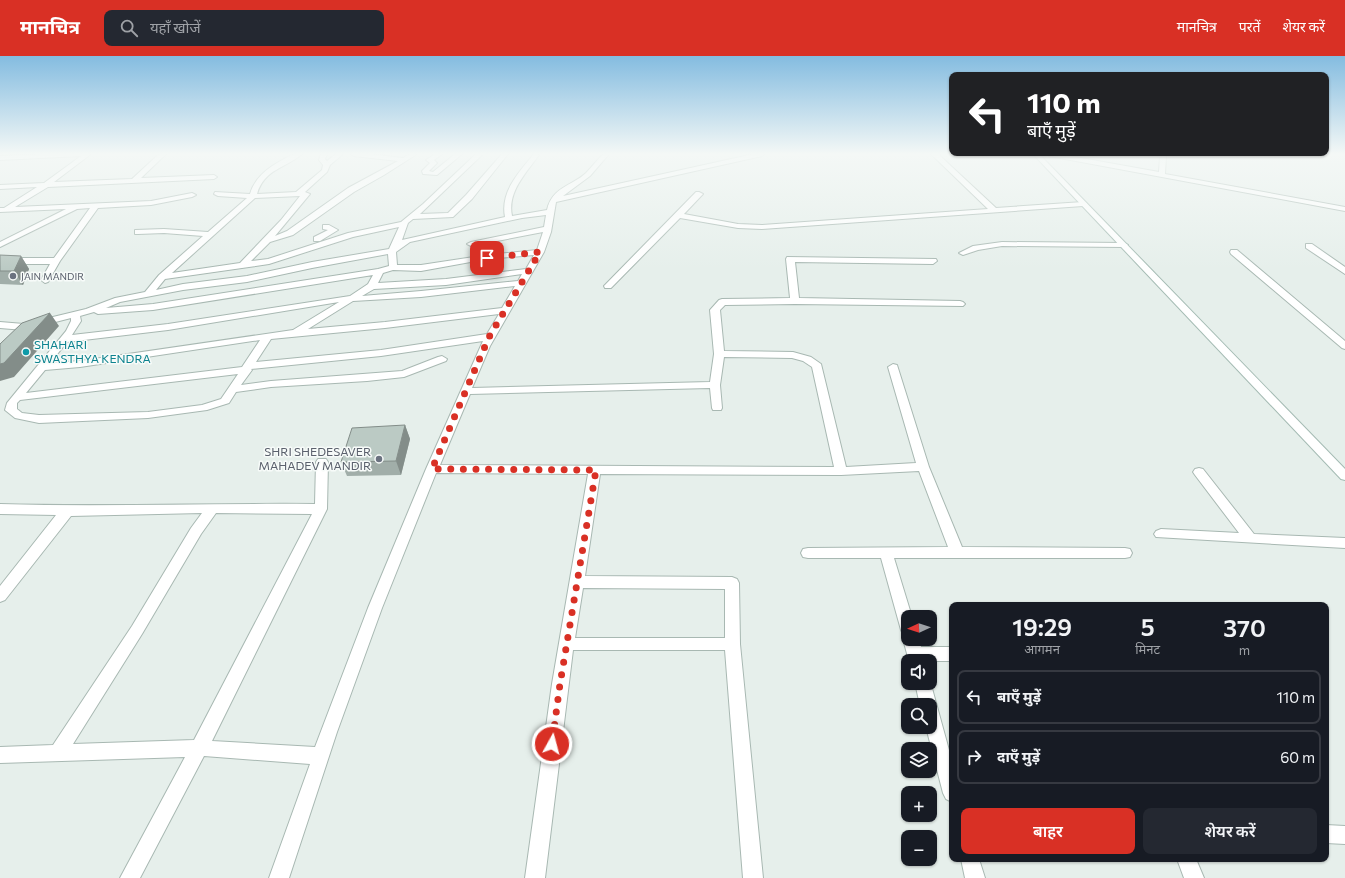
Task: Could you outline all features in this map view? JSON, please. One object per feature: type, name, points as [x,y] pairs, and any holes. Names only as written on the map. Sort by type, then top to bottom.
[{"type":"street","points":[[4,210],[32,192]]},
{"type":"street","points":[[148,294],[162,277],[253,196],[253,192]]},
{"type":"street","points":[[266,240],[280,238],[290,233],[348,192]]},
{"type":"street","points":[[393,268],[392,250],[404,224],[440,192]]},
{"type":"street","points":[[412,216],[450,215],[473,192]]},
{"type":"street","points":[[509,218],[507,206],[511,192]]},
{"type":"street","points":[[279,878],[321,756],[375,608],[432,469],[487,341],[540,252],[547,229],[553,200],[563,192]]},
{"type":"street","points":[[553,200],[586,192]]},
{"type":"street","points":[[975,192],[994,210]]},
{"type":"street","points":[[1072,192],[1345,476]]},
{"type":"street","points":[[1256,192],[1345,209]]},
{"type":"street","points":[[218,194],[253,196],[306,194],[284,222],[243,265]]},
{"type":"street","points":[[608,286],[699,194]]},
{"type":"street","points":[[4,210],[151,203],[192,195]]},
{"type":"street","points":[[678,215],[738,226],[762,227],[1083,204]]},
{"type":"street","points":[[45,280],[56,261],[96,205]]},
{"type":"street","points":[[0,245],[76,206]]},
{"type":"street","points":[[0,325],[24,327],[89,311],[118,300],[184,287],[247,279],[392,250],[407,240],[509,218],[550,212]]},
{"type":"street","points":[[162,277],[269,261],[365,231],[404,224]]},
{"type":"street","points":[[311,248],[306,244],[330,234],[334,230],[326,227]]},
{"type":"street","points":[[471,244],[547,229]]},
{"type":"street","points":[[138,232],[164,231],[209,234]]},
{"type":"street","points":[[963,254],[976,248],[1002,244],[1124,245]]},
{"type":"street","points":[[1309,246],[1345,272]]},
{"type":"street","points":[[89,311],[110,311],[152,307],[393,268],[421,268],[540,252]]},
{"type":"street","points":[[1234,252],[1345,346]]},
{"type":"street","points":[[795,300],[790,260],[933,261]]},
{"type":"street","points":[[0,261],[56,261]]},
{"type":"street","points":[[372,286],[379,271]]},
{"type":"street","points":[[295,334],[372,286],[446,282],[528,272]]},
{"type":"street","points":[[65,339],[168,327],[353,298],[421,294],[521,283]]},
{"type":"street","points":[[717,408],[715,385],[719,354],[715,310],[718,304],[722,302],[795,300],[960,304]]},
{"type":"street","points":[[41,367],[80,364],[268,336],[385,325],[505,310]]},
{"type":"street","points":[[75,314],[76,321],[65,339],[12,403],[11,410],[19,416],[39,419],[148,415],[203,408],[225,401],[268,336]]},
{"type":"street","points":[[12,337],[24,327]]},
{"type":"street","points":[[17,397],[248,368],[299,360],[385,353],[487,341]]},
{"type":"street","points":[[719,354],[793,355],[807,359],[817,366],[841,471]]},
{"type":"street","points":[[234,389],[271,384],[367,378],[404,374],[442,359]]},
{"type":"street","points":[[893,367],[923,467],[957,552]]},
{"type":"street","points":[[469,385],[715,385]]},
{"type":"street","points":[[130,878],[199,748],[321,508],[322,462]]},
{"type":"street","points":[[432,469],[841,471],[923,467]]},
{"type":"street","points":[[535,878],[560,684],[596,470]]},
{"type":"street","points":[[1199,472],[1250,538]]},
{"type":"street","points":[[0,508],[67,511],[213,508],[321,508]]},
{"type":"street","points":[[57,754],[137,630],[196,531],[213,508]]},
{"type":"street","points":[[0,596],[67,511]]},
{"type":"street","points":[[1161,534],[1345,543]]},
{"type":"street","points":[[808,553],[1125,553]]},
{"type":"street","points":[[886,554],[902,610]]},
{"type":"street","points":[[577,582],[732,583],[732,644],[753,878]]},
{"type":"street","points":[[566,644],[732,644]]},
{"type":"street","points":[[937,656],[949,654]]},
{"type":"street","points":[[936,734],[949,781]]},
{"type":"street","points":[[0,755],[199,748],[321,756]]},
{"type":"street","points":[[1329,834],[1345,835]]},
{"type":"street","points":[[971,862],[974,878]]},
{"type":"street","points":[[1187,862],[1194,878]]},
{"type":"building","points":[[0,255],[21,256],[14,271],[0,271]]},
{"type":"building","points":[[50,313],[4,363],[0,364],[0,344],[22,323]]},
{"type":"building","points":[[405,425],[396,461],[341,462],[352,428]]},
{"type":"place","name":"JAIN MANDIR","points":[[13,276]]},
{"type":"place","name":"SHAHARI SWASTHYA KENDRA","points":[[26,352]]},
{"type":"place","name":"SHRI SHEDESAVER MAHADEV MANDIR","points":[[379,459]]},
{"type":"route","points":[[487,258],[540,252],[489,337],[432,469],[596,470],[560,684],[552,744]]}]
